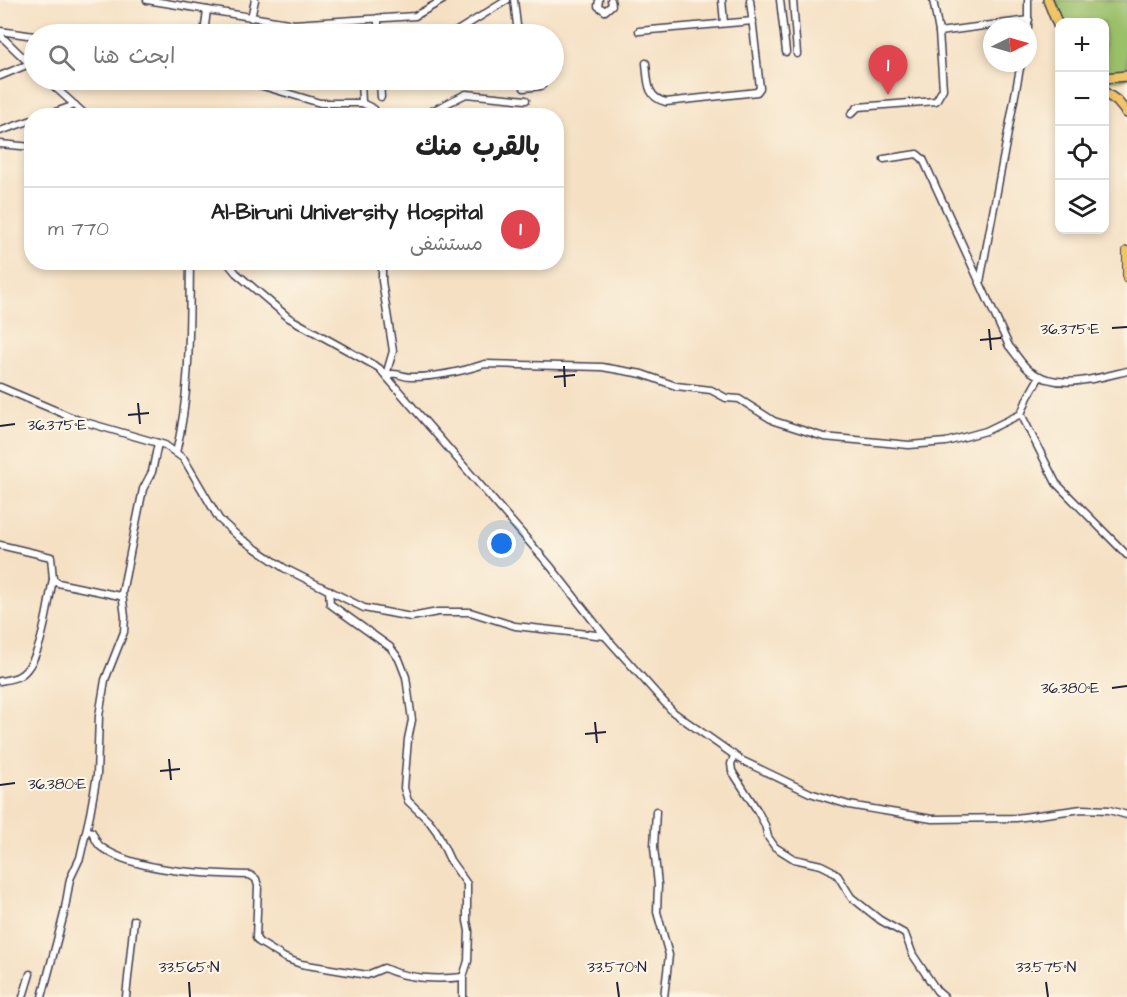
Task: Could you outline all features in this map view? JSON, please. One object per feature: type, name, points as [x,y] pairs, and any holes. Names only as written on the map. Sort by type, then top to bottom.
[{"type":"highway","points":[[1049,0],[1055,18]]},
{"type":"highway","points":[[1109,78],[1127,76]]},
{"type":"highway","points":[[1109,95],[1127,113]]},
{"type":"main road","points":[[1127,251],[1127,279]]},
{"type":"street","points":[[147,0],[294,24],[415,16],[443,0]]},
{"type":"street","points":[[251,18],[255,0]]},
{"type":"street","points":[[468,24],[507,0]]},
{"type":"street","points":[[514,0],[517,24]]},
{"type":"street","points":[[599,0],[598,6],[605,11],[612,5],[611,0]]},
{"type":"street","points":[[722,0],[724,23]]},
{"type":"street","points":[[646,63],[649,88],[652,96],[658,100],[666,102],[757,92],[760,88],[750,0]]},
{"type":"street","points":[[780,0],[786,52]]},
{"type":"street","points":[[793,0],[797,54]]},
{"type":"street","points":[[851,114],[858,107],[936,101],[943,89],[939,32],[933,0]]},
{"type":"street","points":[[1028,0],[1028,18]]},
{"type":"street","points":[[205,24],[207,10]]},
{"type":"street","points":[[378,18],[378,24]]},
{"type":"street","points":[[639,31],[753,21]]},
{"type":"street","points":[[939,32],[983,28]]},
{"type":"street","points":[[0,33],[24,35]]},
{"type":"street","points":[[0,33],[24,58]]},
{"type":"street","points":[[0,76],[24,68]]},
{"type":"street","points":[[980,282],[1019,72]]},
{"type":"street","points":[[58,90],[78,108]]},
{"type":"street","points":[[276,90],[320,103],[362,103],[372,108]]},
{"type":"street","points":[[361,90],[362,103]]},
{"type":"street","points":[[381,90],[381,97]]},
{"type":"street","points":[[438,108],[466,94],[526,100]]},
{"type":"street","points":[[67,108],[75,105]]},
{"type":"street","points":[[0,131],[24,123]]},
{"type":"street","points":[[0,144],[24,146]]},
{"type":"street","points":[[884,159],[917,154],[923,159],[1009,346],[1029,371],[1054,380],[1077,381],[1127,371]]},
{"type":"street","points":[[176,453],[183,425],[189,374],[190,270]]},
{"type":"street","points":[[234,270],[289,318],[379,368],[544,558],[605,636],[673,712],[734,756],[810,793],[849,805],[932,819],[1016,818],[1083,809],[1109,810],[1127,815]]},
{"type":"street","points":[[382,270],[393,351],[386,375]]},
{"type":"street","points":[[386,375],[396,372],[411,378],[485,364],[602,367],[642,374],[676,386],[711,390],[726,398],[739,399],[774,421],[824,437],[909,446],[956,439],[986,431],[1022,414],[1028,397],[1040,376]]},
{"type":"street","points":[[0,387],[78,420],[158,443],[176,453],[184,459],[219,519],[240,538],[284,568],[364,608],[411,617],[438,612],[470,612],[515,626],[605,636]]},
{"type":"street","points":[[1022,414],[1056,483],[1127,555]]},
{"type":"street","points":[[43,997],[64,914],[70,879],[80,858],[87,830],[96,775],[98,732],[105,680],[124,632],[122,593],[143,489],[152,472],[158,443]]},
{"type":"street","points":[[0,545],[51,557],[53,579],[39,647],[29,666],[19,676],[0,681]]},
{"type":"street","points":[[53,579],[58,583],[116,597],[122,593]]},
{"type":"street","points":[[329,590],[330,604],[390,647],[399,658],[406,677],[412,720],[404,788],[408,801],[438,832],[450,860],[466,884],[468,961],[463,977],[463,997]]},
{"type":"street","points":[[734,756],[731,764],[732,771],[753,803],[775,847],[794,859],[821,865],[831,870],[838,876],[851,897],[880,920],[905,934],[913,955],[937,991],[944,997]]},
{"type":"street","points":[[656,811],[654,847],[658,885],[657,912],[669,954],[664,997]]},
{"type":"street","points":[[87,830],[92,832],[97,843],[102,847],[142,864],[201,874],[250,875],[256,879],[258,886],[256,938],[259,942],[293,961],[367,975],[384,968],[394,973],[410,976],[463,977]]},
{"type":"street","points":[[126,997],[134,920]]},
{"type":"street","points":[[23,997],[30,974]]},
{"type":"green space","points":[[1054,0],[1127,0],[1127,79],[1109,81],[1109,18],[1061,18]]},
{"type":"place","name":"Al-Biruni University Hospital","points":[[888,95]]}]
